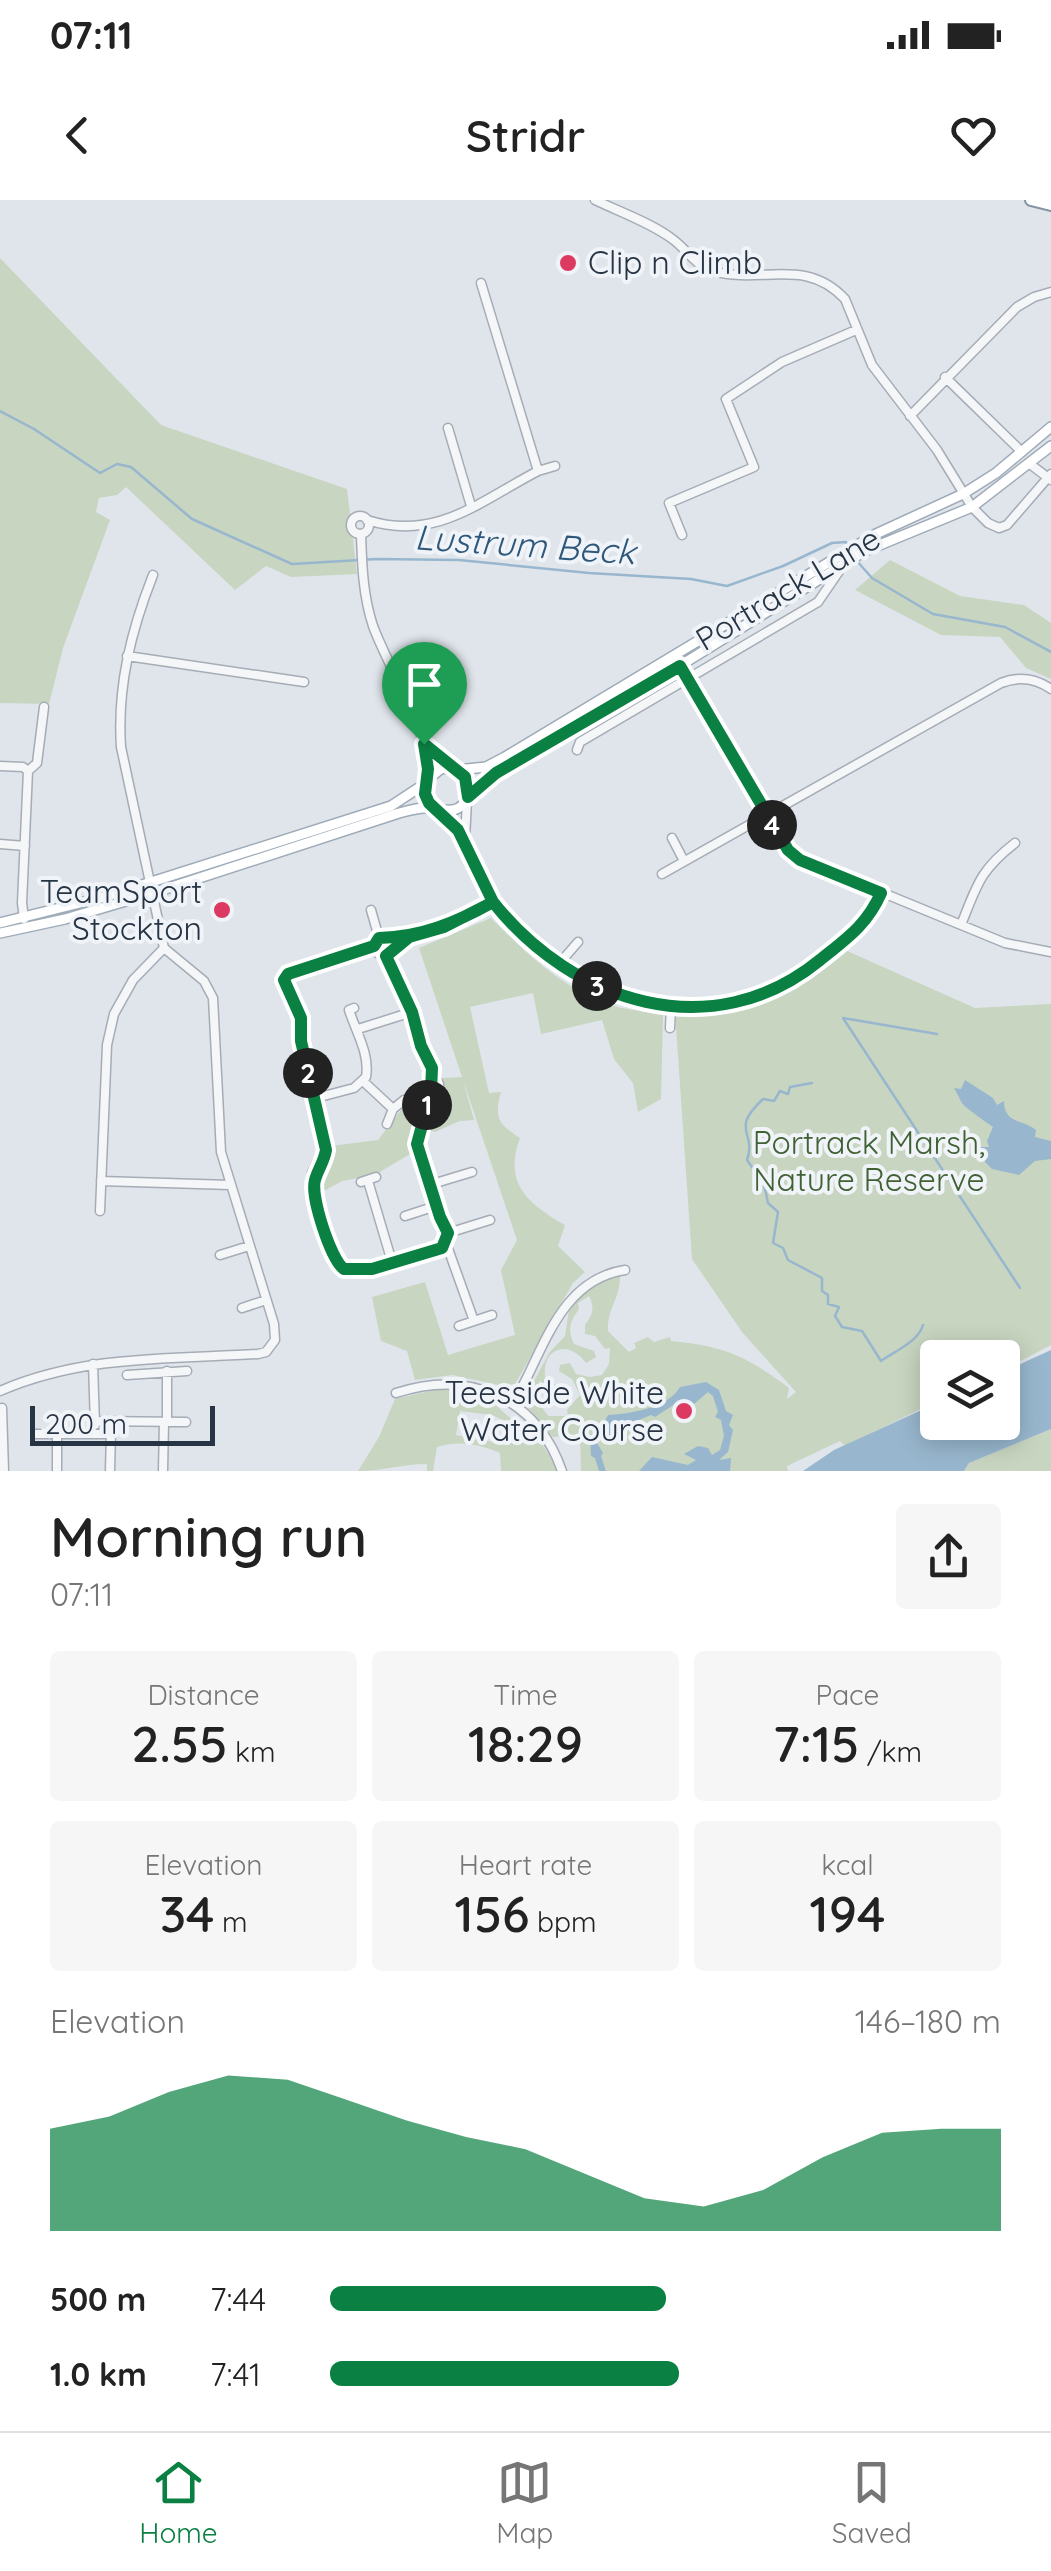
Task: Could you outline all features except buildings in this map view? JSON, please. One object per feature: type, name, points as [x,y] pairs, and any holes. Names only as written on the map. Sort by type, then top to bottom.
[{"type":"highway","points":[[1031,200],[1051,205]]},
{"type":"main road","name":"Portrack Lane","points":[[0,933],[65,919],[391,806],[442,768],[486,767],[963,494],[1051,427]]},
{"type":"main road","name":"Portrack Lane","points":[[863,548],[972,507],[1051,446]]},
{"type":"main road","name":"Portrack Lane","points":[[0,923],[151,888],[399,813],[424,808],[454,812],[496,773],[680,666],[845,559]]},
{"type":"main road","points":[[455,770],[465,777],[468,799]]},
{"type":"main road","points":[[427,781],[425,794],[437,810]]},
{"type":"street","points":[[595,200],[666,234],[694,261],[711,270],[806,274],[821,280],[845,299],[872,365],[938,450],[972,507],[988,523],[999,528],[1007,526],[1050,477],[1030,464]]},
{"type":"street","points":[[481,284],[538,471]]},
{"type":"street","points":[[910,416],[1016,308],[1051,292]]},
{"type":"street","points":[[682,535],[669,502],[754,468],[726,399],[782,362],[856,330]]},
{"type":"street","points":[[945,378],[1022,452]]},
{"type":"street","points":[[448,428],[472,506]]},
{"type":"street","points":[[388,526],[360,516],[353,520],[352,528],[363,533],[388,526],[435,525],[538,471],[555,466]]},
{"type":"street","points":[[368,520],[362,549],[371,620],[424,744],[427,781]]},
{"type":"street","name":"Portrack Lane","points":[[577,750],[580,742],[814,604],[845,559]]},
{"type":"street","points":[[0,1391],[46,1374],[92,1364],[258,1354],[272,1347],[276,1332],[219,1137],[213,998],[204,981],[164,948],[121,747],[131,631],[153,576]]},
{"type":"street","points":[[127,656],[304,682]]},
{"type":"street","points":[[680,666],[793,856],[1016,946],[1051,952]]},
{"type":"street","points":[[662,874],[1001,683],[1025,678],[1051,690]]},
{"type":"street","points":[[28,771],[37,764],[44,707]]},
{"type":"street","points":[[592,735],[597,744]]},
{"type":"street","points":[[424,744],[455,770]]},
{"type":"street","points":[[0,766],[23,767],[28,771]]},
{"type":"street","points":[[24,918],[28,771]]},
{"type":"street","points":[[465,843],[468,799]]},
{"type":"street","points":[[437,810],[465,843],[493,902],[516,930],[558,965],[633,1002],[671,1006],[725,1003],[794,980],[852,937],[873,911],[881,893]]},
{"type":"street","points":[[672,838],[684,861]]},
{"type":"street","points":[[961,925],[990,862],[1015,843]]},
{"type":"street","points":[[0,844],[26,846]]},
{"type":"street","points":[[1004,852],[1012,862]]},
{"type":"street","points":[[490,1220],[447,1238],[442,1248],[356,1270],[338,1264],[320,1216],[312,1173],[325,1147],[301,1041],[301,1018],[284,980],[288,974],[380,940],[444,927],[493,902]]},
{"type":"street","points":[[371,910],[432,1068],[431,1092],[418,1151],[474,1321]]},
{"type":"street","points":[[380,940],[379,955],[409,937]]},
{"type":"street","points":[[558,965],[578,942]]},
{"type":"street","points":[[100,1211],[107,1045],[114,1014],[133,980],[164,948]]},
{"type":"street","points":[[670,1028],[671,1006]]},
{"type":"street","points":[[354,1008],[349,1010],[363,1052],[367,1072],[364,1082]]},
{"type":"street","points":[[358,1029],[412,1012]]},
{"type":"street","points":[[316,1098],[364,1082]]},
{"type":"street","points":[[364,1082],[393,1109]]},
{"type":"street","points":[[387,1124],[393,1109],[404,1100]]},
{"type":"street","points":[[429,1185],[472,1172]]},
{"type":"street","points":[[462,1174],[466,1188]]},
{"type":"street","points":[[101,1180],[230,1185]]},
{"type":"street","points":[[368,1180],[392,1262]]},
{"type":"street","points":[[405,1217],[436,1206]]},
{"type":"street","points":[[480,1223],[484,1235]]},
{"type":"street","points":[[220,1255],[249,1246]]},
{"type":"street","points":[[513,1404],[568,1301],[600,1276],[625,1270]]},
{"type":"street","points":[[242,1308],[266,1300]]},
{"type":"street","points":[[459,1326],[492,1315]]},
{"type":"street","points":[[92,1364],[94,1434]]},
{"type":"street","points":[[163,1471],[167,1371]]},
{"type":"street","points":[[127,1375],[187,1371]]},
{"type":"street","points":[[396,1393],[430,1385],[463,1384],[486,1390],[513,1404],[544,1432],[562,1471]]},
{"type":"street","points":[[2,1408],[4,1471]]},
{"type":"street","points":[[94,1421],[186,1422]]},
{"type":"street","points":[[110,1471],[111,1421]]},
{"type":"street","points":[[36,1434],[111,1434]]},
{"type":"street","points":[[56,1471],[57,1434]]},
{"type":"green space","points":[[0,258],[161,425],[347,489],[357,574],[291,577],[266,566],[235,590],[126,487],[117,495],[99,498],[96,512],[110,520],[63,648],[49,704],[0,703]]},
{"type":"green space","points":[[890,560],[960,596],[1024,605],[1051,623],[1051,679],[1026,668],[1000,637],[941,635],[855,590]]},
{"type":"green space","points":[[491,918],[531,956],[574,988],[607,1004],[663,1015],[661,1099],[638,1112],[633,1083],[614,1059],[602,1020],[541,1034],[533,993],[470,1007],[489,1093],[501,1092],[500,1119],[520,1138],[517,1180],[530,1200],[565,1225],[558,1246],[585,1272],[573,1283],[515,1384],[499,1385],[452,1375],[415,1380],[407,1351],[381,1341],[372,1297],[425,1282],[448,1355],[515,1335],[501,1270],[517,1240],[463,1080],[474,1120],[460,1121],[435,1132],[428,1130],[441,1110],[443,1078],[462,1077],[419,948]]},
{"type":"green space","name":"Portrack Marsh, Nature Reserve","points":[[845,950],[975,1008],[1051,1004],[1051,1345],[1020,1361],[1020,1340],[920,1340],[920,1409],[845,1446],[840,1441],[787,1466],[788,1471],[581,1471],[580,1434],[553,1437],[523,1402],[549,1353],[565,1336],[574,1301],[593,1284],[620,1274],[608,1331],[629,1352],[636,1348],[634,1343],[648,1337],[654,1342],[670,1337],[671,1341],[706,1346],[747,1360],[789,1388],[787,1399],[796,1392],[742,1332],[692,1259],[675,1012],[752,1002],[807,979]],"holes":[[[589,1296],[592,1311],[585,1334],[595,1336],[605,1349],[610,1348],[609,1364],[602,1375],[590,1377],[576,1374],[570,1363],[560,1365],[559,1371],[572,1379],[580,1395],[567,1410],[568,1416],[548,1416],[533,1394],[540,1381],[554,1390],[558,1399],[567,1397],[545,1377],[552,1353],[572,1351],[586,1363],[596,1357],[594,1351],[574,1344],[570,1330],[578,1303]]]},
{"type":"green space","points":[[429,1086],[413,1138],[415,1151],[375,1175],[342,1181],[320,1193],[330,1146],[378,1140],[401,1110]]},
{"type":"green space","points":[[438,1389],[486,1397],[533,1434],[557,1471],[501,1471],[500,1453],[461,1443],[437,1447],[433,1471],[427,1471],[427,1464],[358,1471],[379,1437],[395,1399]],"holes":[[[460,1411],[492,1415],[507,1422],[505,1444],[456,1435]]]},
{"type":"green space","points":[[1051,1429],[1051,1471],[964,1471],[969,1463]]},
{"type":"water","points":[[965,1080],[993,1098],[997,1105],[1004,1101],[1007,1114],[1036,1130],[1035,1137],[1051,1141],[1051,1159],[1035,1161],[1019,1175],[992,1169],[979,1147],[989,1147],[987,1141],[993,1127],[962,1103],[954,1088],[961,1089]]},
{"type":"water","points":[[1051,1350],[1051,1429],[969,1463],[964,1471],[803,1471],[834,1450],[920,1411],[920,1440],[1020,1440],[1020,1364]]},
{"type":"water","name":"Teesside White Water Course","points":[[706,1382],[719,1390],[726,1411],[733,1415],[728,1452],[719,1460],[731,1458],[730,1471],[639,1471],[652,1457],[688,1465],[696,1460],[684,1454],[698,1446],[708,1448],[712,1455],[720,1450],[724,1436],[721,1420],[715,1417],[718,1412],[708,1392],[694,1404],[681,1400],[655,1417],[629,1424],[617,1442],[599,1435],[597,1443],[606,1471],[599,1471],[591,1456],[590,1436],[608,1415],[649,1408],[667,1400],[680,1387]]},
{"type":"waterway","name":"Lustrum Beck","points":[[0,411],[100,473],[117,464],[131,467],[192,519],[292,564],[459,560],[691,579],[727,586],[832,543],[846,542],[850,549]]},
{"type":"waterway","name":"Lustrum Beck","points":[[856,560],[872,578],[933,614],[1005,627],[1051,652]]},
{"type":"waterway","points":[[937,1034],[843,1018],[1020,1288]]},
{"type":"waterway","points":[[812,1083],[790,1087],[788,1094],[780,1091],[774,1101],[763,1099],[746,1125],[747,1160],[764,1184],[768,1203],[778,1212],[773,1243],[783,1248],[788,1260],[822,1278],[822,1291],[828,1295],[828,1304],[839,1307],[835,1316],[842,1327],[862,1331],[881,1361],[911,1341],[923,1325]]},
{"type":"place","name":"Clip n Climb","points":[[568,263]]},
{"type":"place","name":"TeamSport Stockton","points":[[222,910]]},
{"type":"place","name":"Teesside White Water Course","points":[[684,1411]]},
{"type":"route","points":[[424,744],[428,762],[425,794],[429,803],[458,830],[493,902],[444,927],[409,937],[386,956],[432,1068],[431,1092],[418,1151],[448,1239],[442,1248],[372,1269],[344,1269],[332,1256],[316,1196],[315,1179],[326,1150],[301,1041],[301,1018],[284,980],[288,974],[374,946],[379,938],[409,937],[428,932],[444,927],[471,914],[493,902],[516,930],[558,965],[633,1002],[725,1003],[794,980],[852,937],[873,911],[881,893],[793,856],[680,666],[496,773],[468,797],[465,777],[424,744]]}]
